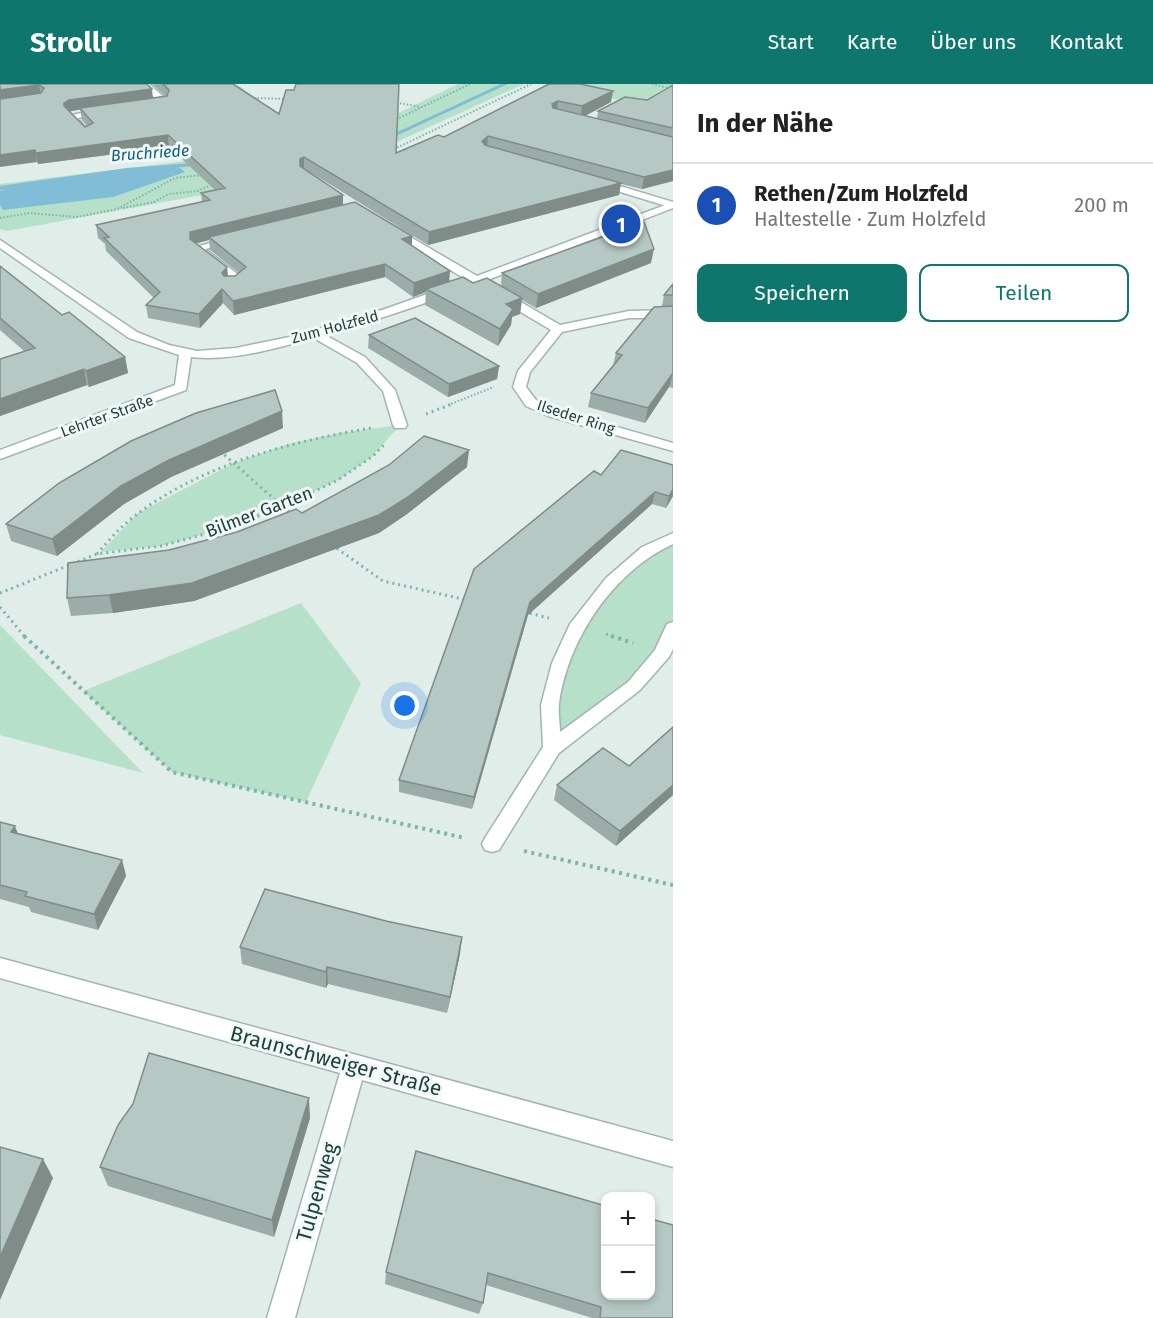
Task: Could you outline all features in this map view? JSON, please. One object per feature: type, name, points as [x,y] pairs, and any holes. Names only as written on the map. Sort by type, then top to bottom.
[{"type":"street","points":[[142,106],[165,103],[144,84]]},
{"type":"street","points":[[88,134],[71,116],[118,110]]},
{"type":"street","name":"Zum Holzfeld","points":[[586,180],[673,205]]},
{"type":"street","name":"Zum Holzfeld","points":[[0,233],[5,246],[133,335],[156,346],[185,354],[219,354],[248,350],[316,334],[393,311],[673,205]]},
{"type":"street","points":[[385,227],[558,329],[628,315],[657,312],[673,314]]},
{"type":"street","points":[[231,286],[239,280],[197,248],[243,237]]},
{"type":"street","name":"Ilseder Ring","points":[[558,329],[524,371],[519,387],[531,403],[553,413],[673,447]]},
{"type":"street","points":[[316,334],[361,360],[389,390],[400,425]]},
{"type":"street","name":"Lehrter Straße","points":[[0,455],[182,387],[185,354]]},
{"type":"street","points":[[552,748],[550,705],[561,663],[578,624],[612,582],[647,550],[673,538]]},
{"type":"street","points":[[492,844],[552,748],[634,686],[663,653],[673,628]]},
{"type":"street","name":"Braunschweiger Straße","points":[[0,968],[673,1154]]},
{"type":"street","name":"Tulpenweg","points":[[281,1318],[354,1066]]},
{"type":"path","points":[[233,84],[264,105]]},
{"type":"path","points":[[389,123],[470,84]]},
{"type":"path","points":[[387,151],[407,145],[531,84]]},
{"type":"path","points":[[652,84],[672,89]]},
{"type":"path","points":[[254,98],[288,99]]},
{"type":"path","points":[[391,101],[421,107]]},
{"type":"path","points":[[117,209],[175,178],[207,174]]},
{"type":"path","points":[[0,218],[29,213],[76,217],[154,202],[168,194],[198,191],[220,179]]},
{"type":"path","name":"Bilmer Garten","points":[[97,554],[138,513],[234,463],[289,444],[400,425],[493,387],[519,387]]},
{"type":"path","name":"Bilmer Garten","points":[[0,592],[97,554],[161,546],[227,528],[282,507],[338,480],[374,456],[400,425]]},
{"type":"path","points":[[216,448],[291,514]]},
{"type":"path","points":[[326,541],[383,581],[471,601]]},
{"type":"path","points":[[0,607],[28,640],[172,772],[673,885]]},
{"type":"path","points":[[514,610],[578,624],[663,653]]},
{"type":"green space","points":[[458,84],[524,84],[379,150],[229,190],[7,231],[0,229],[0,184],[218,157],[351,136]]},
{"type":"green space","points":[[549,84],[673,84],[673,87],[669,86],[637,104]]},
{"type":"green space","points":[[400,425],[373,456],[338,480],[282,507],[227,528],[161,546],[101,552],[138,513],[234,463],[289,444],[339,433]]},
{"type":"green space","points":[[673,538],[673,628],[663,653],[552,748],[561,663],[612,582]]},
{"type":"green space","points":[[301,603],[361,683],[306,802],[172,772],[83,691]]},
{"type":"green space","points":[[0,625],[143,773],[0,735]]},
{"type":"water","name":"Bruchriede","points":[[177,166],[185,172],[113,197],[3,210],[0,205],[0,191],[10,187],[127,170]]},
{"type":"building","points":[[0,84],[147,84],[152,89],[69,100],[64,103],[64,106],[85,127],[93,123],[80,108],[167,96],[169,90],[163,84],[233,84],[279,114],[286,90],[294,90],[296,84],[399,84],[396,153],[438,135],[444,137],[549,84],[580,84],[613,91],[582,106],[558,101],[552,104],[553,108],[673,137],[673,170],[644,177],[488,136],[482,141],[485,145],[621,183],[429,232],[304,157],[300,159],[300,166],[343,195],[190,232],[190,239],[227,267],[222,273],[224,276],[235,276],[246,267],[209,237],[355,202],[412,236],[402,239],[450,271],[414,283],[385,264],[233,301],[222,289],[199,314],[146,305],[160,292],[104,238],[109,237],[96,225],[210,200],[201,193],[225,188],[168,135],[36,153],[35,150],[0,155],[0,99],[41,93],[44,88],[39,85],[0,90]]},
{"type":"building","points":[[673,85],[673,128],[598,111],[625,97],[647,100]]},
{"type":"building","points":[[644,222],[654,249],[538,294],[502,273]]},
{"type":"building","points":[[0,266],[62,315],[69,312],[125,357],[0,399],[0,359],[35,348],[0,318]]},
{"type":"building","points":[[463,277],[473,283],[487,278],[522,298],[506,304],[513,309],[500,329],[426,289]]},
{"type":"building","points":[[673,284],[673,295],[664,295]]},
{"type":"building","points":[[673,306],[673,373],[648,408],[591,393],[622,355],[616,353],[654,307]]},
{"type":"building","points":[[415,318],[499,366],[449,384],[369,335]]},
{"type":"building","points":[[275,390],[282,411],[169,460],[121,486],[52,539],[6,524],[59,483],[131,441],[196,413]]},
{"type":"building","points":[[424,436],[469,450],[408,497],[379,515],[192,583],[109,595],[67,598],[68,563],[169,550],[237,532],[296,509],[302,513],[389,465]]},
{"type":"building","points":[[621,450],[673,465],[673,489],[669,496],[655,492],[530,602],[474,797],[399,780],[474,569],[594,471],[601,475]]},
{"type":"building","points":[[673,727],[673,785],[620,831],[557,785],[603,748],[629,766]]},
{"type":"building","points":[[0,822],[15,826],[11,832],[122,860],[94,914],[25,896],[27,892],[0,885]]},
{"type":"building","points":[[265,889],[386,921],[462,937],[450,997],[327,967],[326,972],[240,947]]},
{"type":"building","points":[[149,1053],[309,1098],[272,1220],[100,1167],[118,1125],[133,1104]]},
{"type":"building","points":[[0,1147],[43,1159],[0,1257]]},
{"type":"building","points":[[416,1151],[601,1205],[601,1300],[655,1300],[655,1220],[673,1225],[673,1318],[600,1318],[601,1307],[488,1273],[483,1303],[386,1272]]},
{"type":"waterway","name":"Bruchriede","points":[[383,140],[505,84]]},
{"type":"waterway","name":"Bruchriede","points":[[0,188],[127,170],[204,164]]},
{"type":"place","name":"Rethen/Zum Holzfeld","points":[[621,224]]}]
